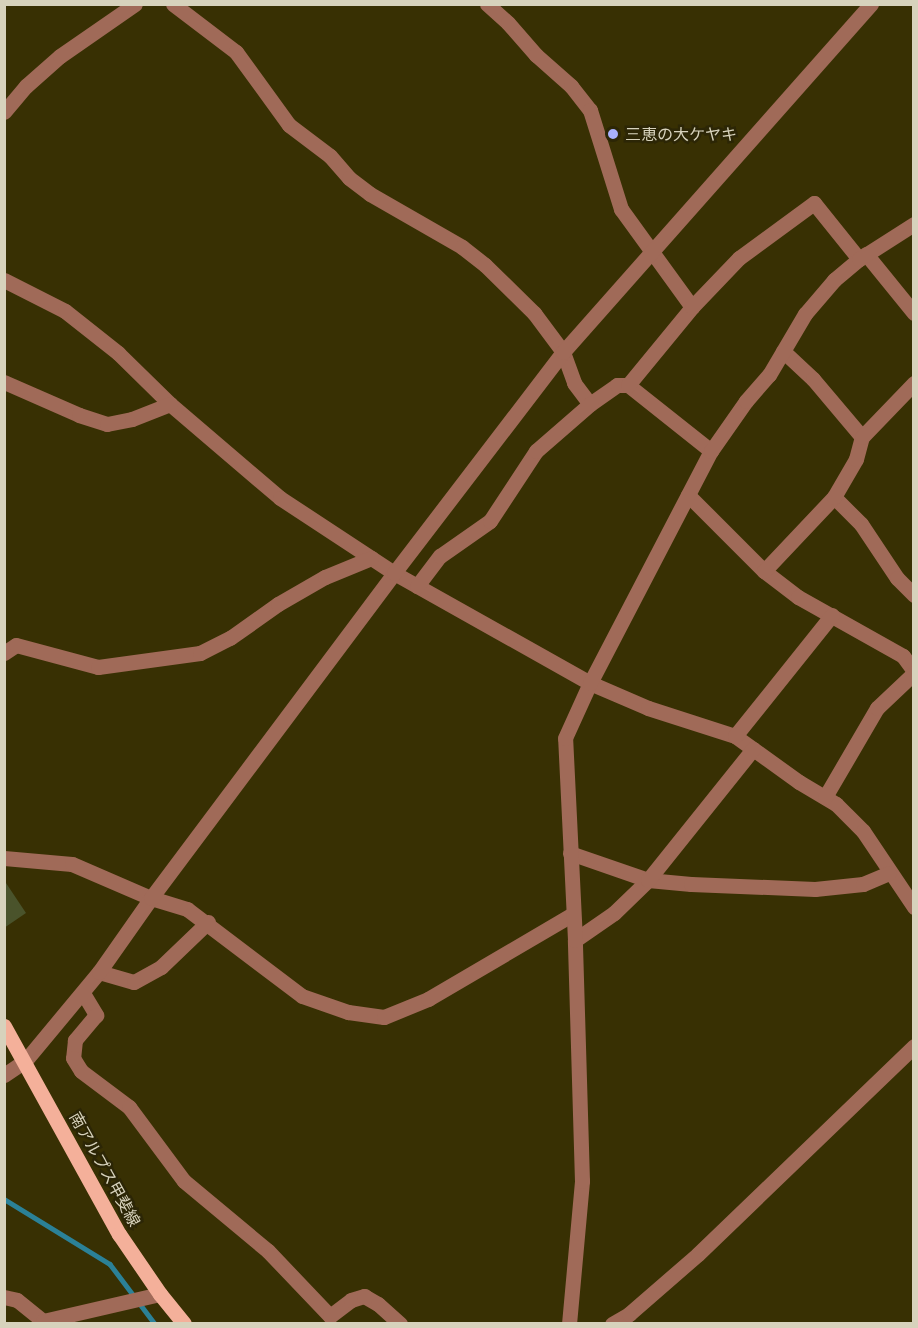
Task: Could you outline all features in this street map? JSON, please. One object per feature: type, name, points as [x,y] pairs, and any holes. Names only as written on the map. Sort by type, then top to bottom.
[{"type":"main road","name":"南アルプス甲斐線","points":[[4,1026],[119,1234],[160,1294],[184,1323]]},
{"type":"street","points":[[4,112],[26,86],[60,56],[135,4]]},
{"type":"street","points":[[173,4],[236,52],[289,125],[330,156],[349,178],[370,194],[453,242],[485,265],[534,313],[563,352],[574,383],[590,404]]},
{"type":"street","points":[[487,4],[508,23],[536,55],[572,86],[590,110],[621,209],[692,307]]},
{"type":"street","points":[[4,1075],[25,1061],[99,972],[151,898],[394,573],[563,352],[871,4]]},
{"type":"street","points":[[628,385],[692,307],[739,258],[814,203],[914,314]]},
{"type":"street","points":[[569,1323],[582,1181],[575,940],[565,738],[590,683],[711,451],[746,401],[769,375],[805,314],[834,280],[863,257],[914,224]]},
{"type":"street","points":[[4,280],[65,311],[118,353],[170,404],[280,498],[394,573],[590,683],[648,708],[735,736],[799,782],[836,804],[863,831],[889,873],[907,885],[914,907]]},
{"type":"street","points":[[783,351],[813,379],[862,437]]},
{"type":"street","points":[[4,382],[79,415],[107,424],[132,419],[170,404]]},
{"type":"street","points":[[764,571],[834,497],[856,459],[862,437],[914,383]]},
{"type":"street","points":[[417,586],[440,556],[490,521],[536,451],[590,404],[617,385],[628,385],[711,451]]},
{"type":"street","points":[[688,495],[764,571],[798,597],[908,652],[914,672],[877,708],[825,797]]},
{"type":"street","points":[[834,497],[861,524],[897,578],[914,596]]},
{"type":"street","points":[[8,645],[98,667],[200,653],[230,638],[278,604],[325,577],[371,558]]},
{"type":"street","points":[[735,736],[832,615]]},
{"type":"street","points":[[575,940],[614,913],[648,880],[753,749]]},
{"type":"street","points":[[570,854],[648,880],[815,889],[862,884],[889,873]]},
{"type":"street","points":[[4,858],[72,864],[151,898],[187,909],[208,922],[302,996],[348,1012],[384,1017],[428,999],[573,914]]},
{"type":"street","points":[[99,972],[134,982],[161,967],[208,922]]},
{"type":"street","points":[[82,993],[96,1015],[75,1040],[73,1058],[81,1071],[129,1107],[184,1181],[268,1251],[330,1316],[351,1300],[364,1296],[378,1304],[400,1323]]},
{"type":"street","points":[[612,1323],[629,1314],[698,1254],[914,1046]]},
{"type":"street","points":[[4,1298],[17,1300],[43,1321],[160,1294]]},
{"type":"building","points":[[4,880],[26,913],[4,928]]},
{"type":"waterway","points":[[4,1199],[110,1264],[155,1324]]},
{"type":"place","name":"三恵の大ケヤキ","points":[[613,134]]}]
